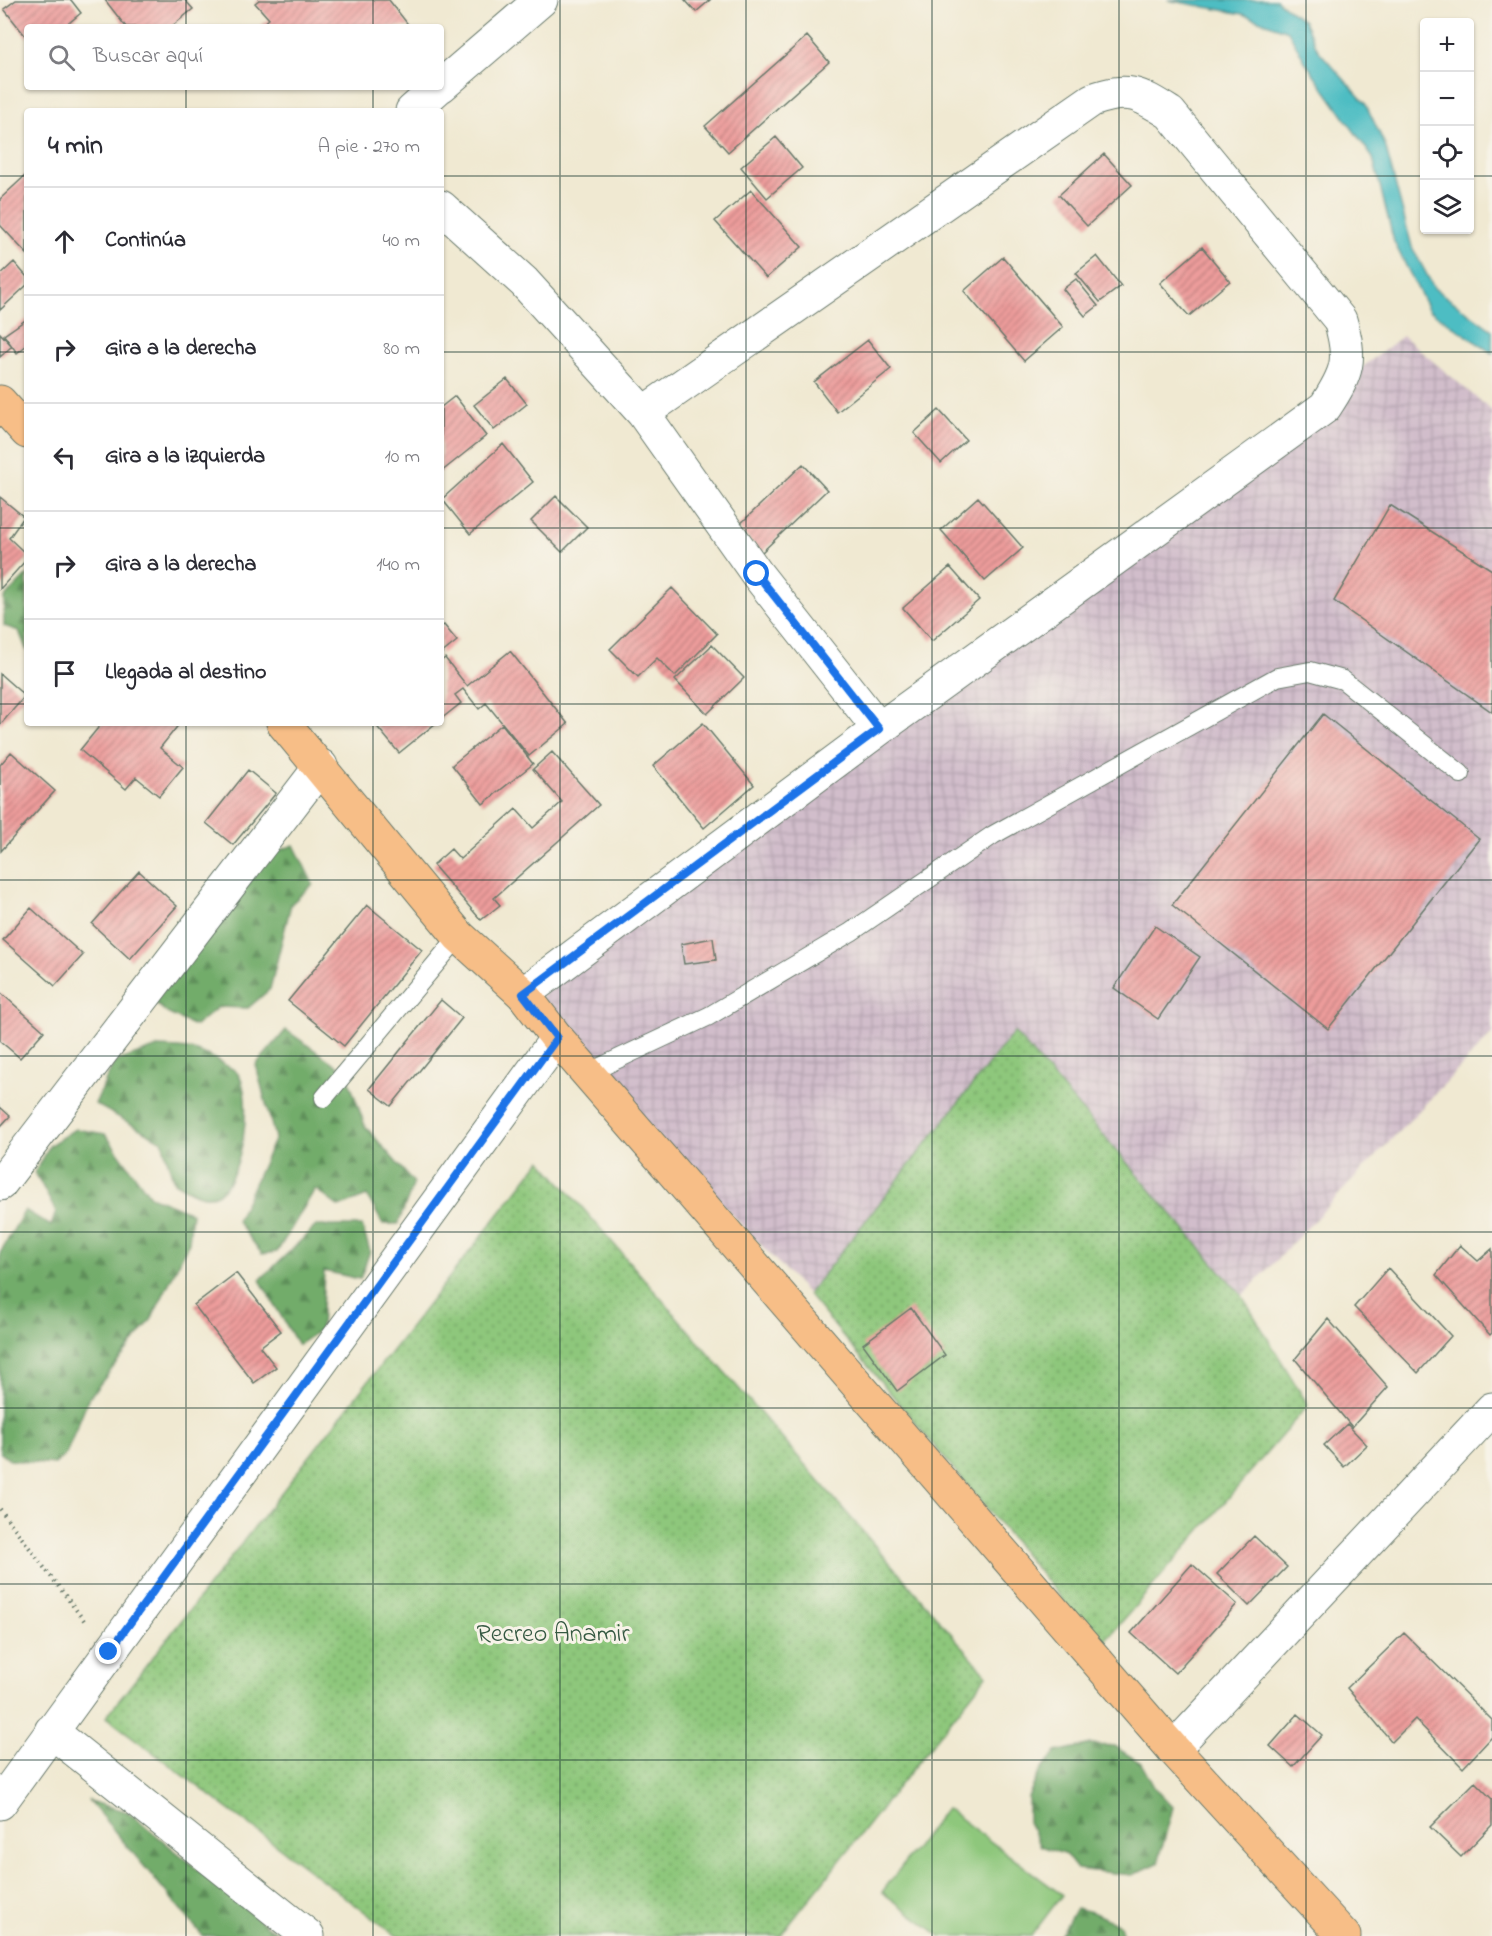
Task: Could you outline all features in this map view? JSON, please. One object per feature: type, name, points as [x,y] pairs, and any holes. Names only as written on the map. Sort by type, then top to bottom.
[{"type":"main road","points":[[286,726],[459,936],[523,994],[557,1038],[1173,1749],[1344,1936]]},
{"type":"street","points":[[444,83],[541,0]]},
{"type":"street","points":[[415,108],[436,90]]},
{"type":"street","points":[[523,994],[879,729],[1325,407],[1343,380],[1348,348],[1340,320],[1170,113],[1140,94],[1112,93],[1092,100],[643,413]]},
{"type":"street","points":[[444,210],[524,282],[643,413],[757,574],[879,729]]},
{"type":"street","points":[[0,1184],[321,766]]},
{"type":"street","points":[[0,1803],[557,1038]]},
{"type":"street","points":[[1173,1749],[1440,1461],[1492,1409]]},
{"type":"street","points":[[51,1731],[308,1936]]},
{"type":"lane","points":[[588,1073],[709,1016],[851,932],[993,835],[1277,677],[1310,671],[1343,680],[1461,774]]},
{"type":"lane","points":[[324,1098],[459,936]]},
{"type":"path","points":[[0,1509],[109,1652]]},
{"type":"shaded area","points":[[1403,336],[1492,411],[1492,1034],[1242,1296],[1014,1032],[808,1294],[530,1004]]},
{"type":"green space","points":[[24,578],[24,644],[19,631],[4,626],[4,598]]},
{"type":"green space","points":[[294,845],[313,884],[291,904],[270,989],[248,1008],[218,1007],[195,1026],[167,1013],[145,993],[188,909],[236,866]]},
{"type":"green space","points":[[286,1030],[346,1072],[365,1126],[414,1183],[398,1224],[383,1224],[367,1196],[339,1207],[315,1189],[277,1252],[262,1254],[237,1221],[275,1138],[256,1065]]},
{"type":"green space","points":[[1014,1032],[1242,1296],[1308,1405],[1101,1646],[808,1294]]},
{"type":"green space","points":[[158,1047],[185,1049],[206,1054],[235,1071],[243,1085],[245,1118],[239,1156],[234,1173],[226,1186],[212,1196],[190,1191],[174,1182],[162,1141],[95,1104],[114,1062]]},
{"type":"green space","points":[[75,1129],[105,1134],[150,1196],[192,1213],[189,1242],[151,1320],[88,1399],[66,1454],[55,1464],[10,1460],[0,1453],[0,1253],[25,1210],[51,1226],[56,1212],[35,1172],[50,1145]]},
{"type":"green space","name":"Recreo Anamir","points":[[541,1160],[987,1675],[780,1936],[397,1936],[106,1717]]},
{"type":"green space","points":[[316,1226],[362,1226],[370,1251],[360,1279],[324,1271],[321,1329],[298,1345],[260,1280]]},
{"type":"green space","points":[[1087,1745],[1114,1746],[1141,1763],[1154,1787],[1173,1807],[1158,1863],[1132,1875],[1077,1869],[1066,1855],[1041,1846],[1028,1822],[1028,1797],[1039,1773],[1056,1752]]},
{"type":"green space","points":[[89,1801],[128,1812],[269,1928],[284,1936],[203,1936]]},
{"type":"green space","points":[[946,1808],[1062,1895],[1031,1936],[941,1936],[882,1892]]},
{"type":"green space","points":[[1076,1908],[1092,1912],[1120,1925],[1123,1936],[1060,1936]]},
{"type":"water","points":[[1168,0],[1276,0],[1304,21],[1318,50],[1365,103],[1385,145],[1412,247],[1434,288],[1492,330],[1492,353],[1428,309],[1394,242],[1373,158],[1306,63],[1288,31],[1243,14]]},
{"type":"building","points":[[16,0],[71,0],[81,13],[68,24],[24,24],[24,34],[4,9]]},
{"type":"building","points":[[105,0],[185,0],[193,9],[175,24],[124,24]]},
{"type":"building","points":[[259,0],[389,0],[408,24],[263,24],[269,19],[255,3]]},
{"type":"building","points":[[685,0],[710,0],[696,12]]},
{"type":"building","points":[[807,36],[829,62],[728,152],[705,126]]},
{"type":"building","points":[[776,137],[802,168],[767,198],[741,167]]},
{"type":"building","points":[[1104,154],[1132,185],[1087,226],[1059,195]]},
{"type":"building","points":[[24,177],[24,251],[0,225],[0,199]]},
{"type":"building","points":[[751,190],[802,247],[766,278],[715,221]]},
{"type":"building","points":[[1202,247],[1230,281],[1189,316],[1160,283]]},
{"type":"building","points":[[1097,256],[1121,286],[1100,302],[1076,273]]},
{"type":"building","points":[[1003,257],[1063,327],[1024,361],[964,291]]},
{"type":"building","points":[[14,262],[24,274],[24,288],[0,310],[0,275]]},
{"type":"building","points":[[1076,279],[1098,306],[1085,316],[1063,289]]},
{"type":"building","points":[[24,321],[24,347],[17,353],[4,335]]},
{"type":"building","points":[[0,333],[12,346],[0,357]]},
{"type":"building","points":[[868,340],[891,369],[837,412],[814,382]]},
{"type":"building","points":[[507,379],[527,404],[494,430],[474,405]]},
{"type":"building","points":[[455,396],[486,436],[444,470],[444,405]]},
{"type":"building","points":[[939,410],[966,440],[941,463],[914,433]]},
{"type":"building","points":[[503,444],[533,482],[470,534],[444,502],[444,497]]},
{"type":"building","points":[[803,464],[827,490],[761,553],[737,527]]},
{"type":"building","points":[[556,496],[587,527],[562,552],[531,521]]},
{"type":"building","points":[[0,497],[24,517],[9,538],[24,552],[24,562],[0,589]]},
{"type":"building","points":[[978,497],[1023,548],[985,581],[941,530]]},
{"type":"building","points":[[1390,505],[1492,570],[1492,712],[1334,601]]},
{"type":"building","points":[[950,567],[979,600],[932,641],[903,608]]},
{"type":"building","points":[[672,588],[717,634],[675,676],[657,658],[638,677],[610,649]]},
{"type":"building","points":[[444,625],[457,641],[444,652]]},
{"type":"building","points":[[712,645],[744,678],[707,714],[675,680]]},
{"type":"building","points":[[510,651],[568,724],[529,756],[486,703],[479,709],[463,689],[455,695],[461,703],[444,717],[444,659],[467,686]]},
{"type":"building","points":[[0,674],[24,697],[0,725]]},
{"type":"building","points":[[1323,714],[1479,839],[1328,1029],[1172,905]]},
{"type":"building","points":[[703,723],[754,785],[704,828],[653,766]]},
{"type":"building","points":[[502,724],[533,764],[483,804],[452,765]]},
{"type":"building","points":[[100,726],[178,726],[160,748],[183,767],[159,796],[136,777],[126,789],[80,750]]},
{"type":"building","points":[[376,726],[432,726],[399,753]]},
{"type":"building","points":[[11,752],[55,791],[1,851],[0,765]]},
{"type":"building","points":[[552,752],[599,805],[494,898],[500,905],[481,920],[433,865],[451,849],[460,859],[516,809],[533,828],[562,802],[533,769]]},
{"type":"building","points":[[248,770],[276,793],[233,845],[206,823]]},
{"type":"building","points":[[139,871],[177,906],[130,959],[92,924]]},
{"type":"building","points":[[367,905],[422,950],[344,1046],[288,1001]]},
{"type":"building","points":[[31,908],[83,955],[55,986],[3,940]]},
{"type":"building","points":[[1155,926],[1200,957],[1158,1019],[1114,988]]},
{"type":"building","points":[[713,938],[716,960],[684,964],[681,944]]},
{"type":"building","points":[[0,992],[44,1031],[20,1058],[0,1041]]},
{"type":"building","points":[[441,1000],[462,1018],[391,1106],[369,1089]]},
{"type":"building","points":[[0,1107],[10,1116],[0,1127]]},
{"type":"building","points":[[1460,1245],[1478,1261],[1492,1249],[1492,1333],[1490,1335],[1436,1275]]},
{"type":"building","points":[[1388,1268],[1451,1336],[1418,1373],[1354,1307]]},
{"type":"building","points":[[236,1273],[281,1331],[260,1347],[276,1367],[254,1383],[194,1305]]},
{"type":"building","points":[[911,1308],[945,1355],[897,1391],[863,1344]]},
{"type":"building","points":[[1328,1319],[1388,1387],[1352,1427],[1295,1359]]},
{"type":"building","points":[[1347,1424],[1367,1445],[1344,1467],[1324,1445]]},
{"type":"building","points":[[1254,1536],[1287,1567],[1249,1606],[1217,1574]]},
{"type":"building","points":[[1192,1564],[1237,1604],[1175,1673],[1131,1633]]},
{"type":"building","points":[[1404,1633],[1492,1720],[1492,1737],[1463,1768],[1415,1719],[1392,1742],[1347,1688]]},
{"type":"building","points":[[1298,1714],[1322,1735],[1293,1767],[1270,1746]]},
{"type":"building","points":[[1475,1782],[1492,1799],[1492,1825],[1461,1857],[1430,1827]]},
{"type":"route","points":[[109,1652],[557,1038],[523,994],[879,729],[757,574]]}]
